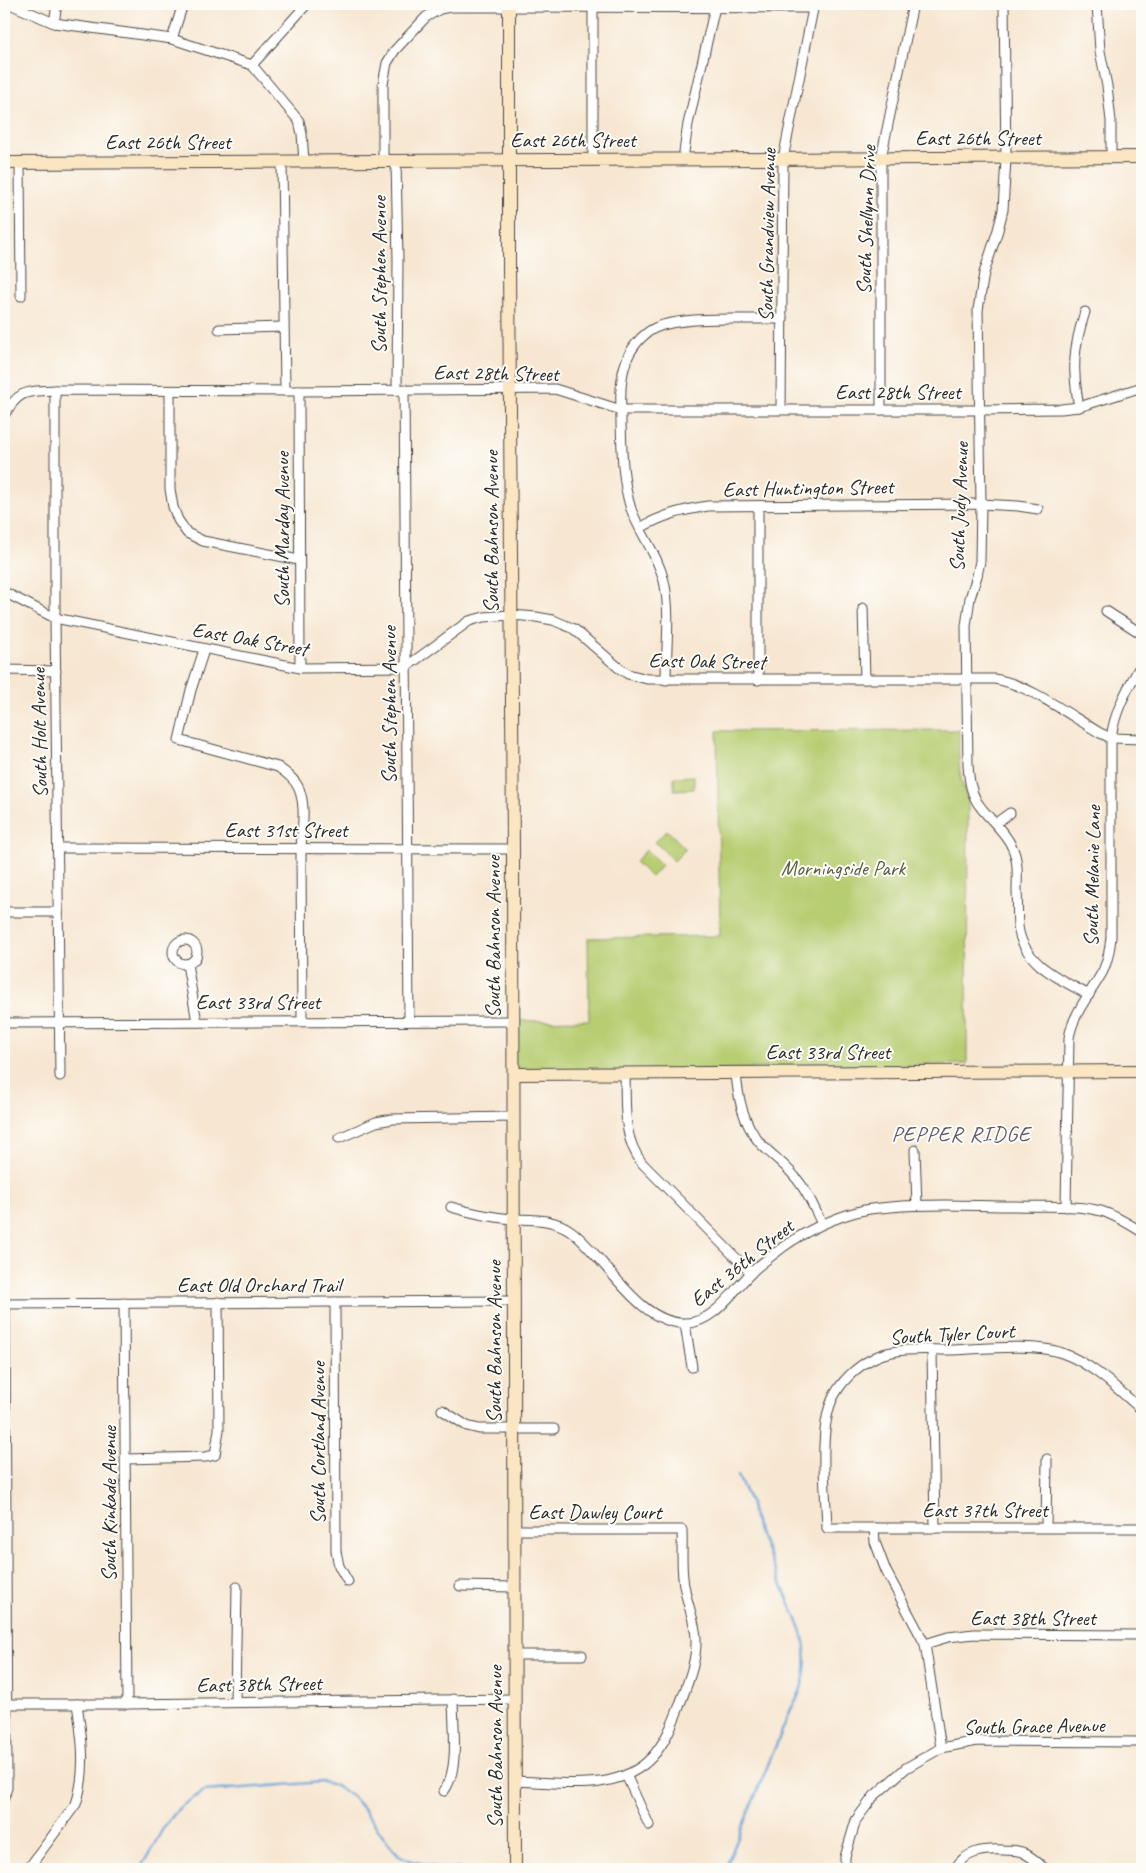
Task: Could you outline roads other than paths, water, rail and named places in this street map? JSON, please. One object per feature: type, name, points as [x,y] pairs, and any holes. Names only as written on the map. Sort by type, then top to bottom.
[{"type":"street","points":[[10,4],[54,23],[172,39],[252,65],[299,121],[304,161]]},
{"type":"street","points":[[54,23],[56,4]]},
{"type":"street","points":[[172,39],[183,4]]},
{"type":"street","points":[[252,65],[307,4]]},
{"type":"street","name":"South Shellynn Drive","points":[[881,410],[881,158],[913,4]]},
{"type":"street","name":"South Judy Avenue","points":[[1004,4],[1006,158],[1003,210],[984,273],[978,310],[980,561],[970,598],[966,626],[968,765],[970,786],[977,802],[996,823],[1012,847],[1017,864],[1018,926],[1021,940],[1031,959],[1049,972],[1089,995]]},
{"type":"street","points":[[1096,4],[1100,51],[1111,121],[1111,157]]},
{"type":"street","name":"South Stephen Avenue","points":[[409,1021],[401,389],[398,260],[384,77],[387,63],[395,50],[426,17],[440,9],[450,7],[510,5],[813,6]]},
{"type":"street","name":"South Bahnson Avenue","points":[[510,5],[509,265],[514,1074],[515,1869]]},
{"type":"street","points":[[593,5],[593,160]]},
{"type":"street","name":"South Grandview Avenue","points":[[781,409],[783,159],[813,6]]},
{"type":"street","points":[[683,159],[688,124],[715,7]]},
{"type":"street","name":"East 26th Street","points":[[4,163],[1142,157]]},
{"type":"street","points":[[282,161],[285,391]]},
{"type":"street","points":[[20,162],[21,296]]},
{"type":"street","points":[[1079,407],[1075,382],[1074,355],[1085,312]]},
{"type":"street","points":[[666,680],[666,606],[664,583],[654,552],[632,511],[622,470],[621,383],[626,361],[637,342],[654,328],[685,320],[783,319]]},
{"type":"street","points":[[219,329],[283,327]]},
{"type":"street","name":"East 28th Street","points":[[4,415],[14,399],[23,394],[55,390],[555,389],[621,410],[978,410],[1079,407],[1142,387]]},
{"type":"street","name":"South Holt Avenue","points":[[55,390],[55,618],[60,1076]]},
{"type":"street","points":[[170,391],[170,489],[173,507],[178,520],[187,533],[203,541],[299,560]]},
{"type":"street","name":"South Marday Avenue","points":[[299,391],[300,668]]},
{"type":"street","name":"East Huntington Street","points":[[640,528],[659,517],[708,506],[980,504],[1038,509]]},
{"type":"street","points":[[758,506],[758,680]]},
{"type":"street","name":"East Oak Street","points":[[4,592],[55,618],[204,650],[300,668],[406,667],[469,621],[484,617],[511,615],[536,617],[564,624],[574,629],[611,662],[628,674],[647,679],[994,679],[1008,681],[1022,687],[1111,738],[1142,739]]},
{"type":"street","points":[[863,608],[865,679]]},
{"type":"street","points":[[1106,612],[1142,634]]},
{"type":"street","points":[[204,650],[191,690],[180,740],[278,767],[291,776],[298,787],[302,799],[302,1021]]},
{"type":"street","name":"South Melanie Lane","points":[[1066,1207],[1068,1071],[1071,1028],[1104,969],[1111,937],[1111,738],[1118,708],[1142,663]]},
{"type":"street","points":[[4,670],[56,671]]},
{"type":"street","points":[[996,823],[1010,813]]},
{"type":"street","name":"East 31st Street","points":[[59,848],[513,848]]},
{"type":"street","points":[[4,912],[58,912]]},
{"type":"street","points":[[187,964],[197,1022]]},
{"type":"street","name":"East 33rd Street","points":[[4,1023],[513,1022]]},
{"type":"street","name":"East 33rd Street","points":[[514,1074],[1142,1071]]},
{"type":"street","points":[[736,1073],[739,1101],[750,1128],[760,1142],[802,1185],[822,1224]]},
{"type":"street","points":[[625,1074],[627,1130],[636,1155],[751,1273]]},
{"type":"street","points":[[339,1138],[376,1122],[393,1119],[514,1117]]},
{"type":"street","points":[[915,1150],[917,1205]]},
{"type":"street","name":"East 36th Street","points":[[451,1207],[472,1213],[552,1222],[572,1232],[644,1306],[661,1319],[686,1324],[696,1322],[715,1311],[751,1273],[784,1247],[822,1224],[862,1210],[917,1205],[1066,1207],[1100,1211],[1142,1232]]},
{"type":"street","name":"East Old Orchard Trail","points":[[4,1304],[514,1301]]},
{"type":"street","points":[[126,1458],[204,1457],[215,1454],[219,1430],[218,1302]]},
{"type":"street","name":"South Cortland Avenue","points":[[335,1302],[336,1552],[339,1566],[348,1582]]},
{"type":"street","name":"South Kinkade Avenue","points":[[124,1303],[127,1704]]},
{"type":"street","points":[[4,1304],[7,1788],[4,1798]]},
{"type":"street","points":[[686,1324],[692,1366]]},
{"type":"street","name":"South Tyler Court","points":[[827,1528],[825,1420],[832,1399],[843,1383],[857,1368],[874,1358],[891,1352],[916,1349],[1038,1348],[1061,1352],[1090,1367],[1142,1410]]},
{"type":"street","points":[[932,1350],[935,1528]]},
{"type":"street","points":[[442,1410],[467,1426],[491,1430],[554,1429]]},
{"type":"street","points":[[1046,1527],[1047,1460]]},
{"type":"street","name":"East 37th Street","points":[[827,1528],[1142,1528]]},
{"type":"street","points":[[874,1528],[875,1542],[886,1571],[925,1644],[941,1748]]},
{"type":"street","name":"East Dawley Court","points":[[515,1530],[682,1530],[684,1590],[693,1618],[696,1637],[694,1662],[671,1728],[652,1758],[626,1775],[604,1781],[588,1783],[515,1781]]},
{"type":"street","points":[[460,1586],[515,1587]]},
{"type":"street","points":[[235,1701],[237,1587]]},
{"type":"street","name":"East 38th Street","points":[[925,1644],[948,1637],[974,1634],[1142,1635]]},
{"type":"street","points":[[515,1655],[582,1655]]},
{"type":"street","points":[[444,1791],[453,1768],[453,1699]]},
{"type":"street","name":"East 38th Street","points":[[5,1704],[514,1699]]},
{"type":"street","points":[[28,1869],[76,1804],[80,1792],[83,1745],[77,1704]]},
{"type":"street","name":"South Grace Avenue","points":[[845,1869],[845,1857],[856,1820],[874,1796],[906,1768],[941,1748],[977,1741],[1142,1742]]},
{"type":"street","points":[[626,1775],[649,1825]]},
{"type":"street","points":[[955,1869],[962,1859],[980,1850],[1021,1852],[1040,1864],[1044,1869]]},
{"type":"waterway","points":[[725,1869],[800,1691],[806,1660],[801,1629],[756,1526],[750,1502],[738,1476]]},
{"type":"waterway","points":[[140,1869],[164,1827],[180,1807],[204,1791],[323,1782],[336,1786],[357,1802],[399,1855],[409,1860],[439,1868],[461,1869]]},
{"type":"district","name":"PEPPER RIDGE","points":[[961,1134]]},
{"type":"park label","name":"Morningside Park","points":[[843,868]]}]
